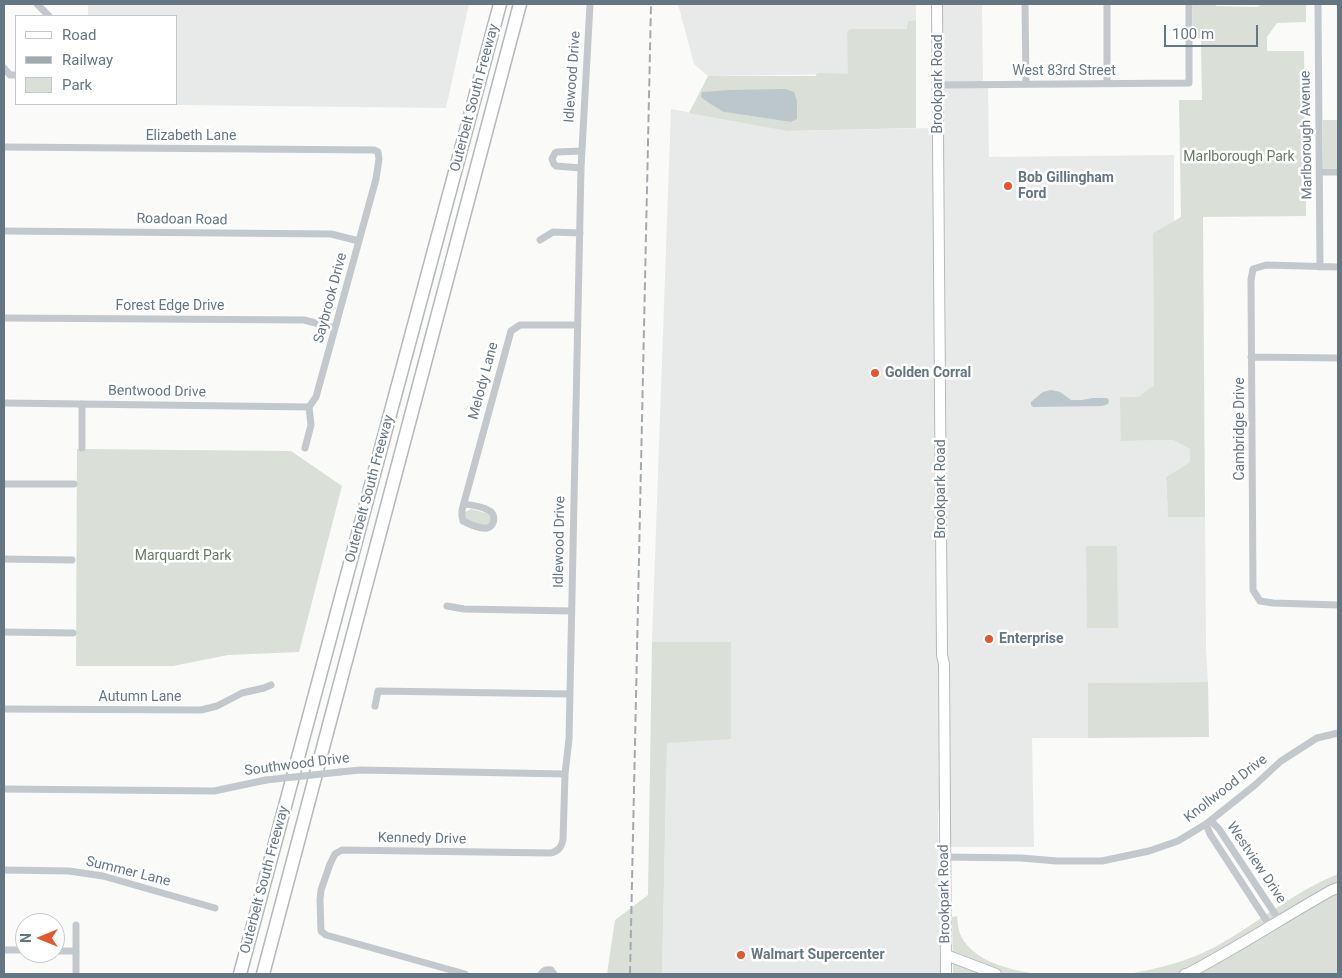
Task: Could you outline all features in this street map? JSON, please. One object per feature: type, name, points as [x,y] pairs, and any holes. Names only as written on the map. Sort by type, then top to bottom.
[{"type":"highway","name":"Outerbelt South Freeway","points":[[240,974],[500,4]]},
{"type":"highway","name":"Outerbelt South Freeway","points":[[263,974],[520,4]]},
{"type":"main road","name":"Brookpark Road","points":[[937,4],[946,974]]},
{"type":"main road","points":[[1185,974],[1232,950],[1275,923],[1338,888]]},
{"type":"main road","points":[[946,955],[996,974]]},
{"type":"street","points":[[37,4],[48,15]]},
{"type":"street","name":"Idlewood Drive","points":[[558,851],[563,840],[568,739],[581,151],[590,4]]},
{"type":"street","points":[[1025,4],[1026,83]]},
{"type":"street","points":[[1107,4],[1107,83]]},
{"type":"street","name":"West 83rd Street","points":[[938,85],[1189,83],[1189,4]]},
{"type":"street","name":"Marlborough Avenue","points":[[1318,4],[1320,267]]},
{"type":"street","points":[[4,68],[10,74],[15,74]]},
{"type":"street","name":"Elizabeth Lane","points":[[4,147],[374,150],[378,152]]},
{"type":"street","points":[[581,151],[557,152],[552,159],[556,166],[581,168]]},
{"type":"street","name":"Saybrook Drive","points":[[305,448],[311,425],[309,407],[316,397],[376,179],[379,159],[378,152]]},
{"type":"street","points":[[1320,172],[1338,172]]},
{"type":"street","name":"Roadoan Road","points":[[4,231],[331,234],[359,241]]},
{"type":"street","points":[[540,240],[552,232],[580,233]]},
{"type":"street","name":"Cambridge Drive","points":[[1320,267],[1266,264],[1253,269],[1251,280],[1253,590],[1260,601],[1338,605]]},
{"type":"street","points":[[1320,267],[1338,267]]},
{"type":"street","name":"Forest Edge Drive","points":[[4,318],[304,320],[335,328]]},
{"type":"street","name":"Melody Lane","points":[[464,504],[511,331],[520,324],[578,326]]},
{"type":"street","points":[[1252,357],[1338,358]]},
{"type":"street","name":"Bentwood Drive","points":[[4,403],[309,407]]},
{"type":"street","points":[[82,404],[82,448]]},
{"type":"street","points":[[4,484],[74,484]]},
{"type":"street","points":[[464,504],[490,510],[494,515],[492,526],[483,528],[463,521],[464,504]]},
{"type":"street","points":[[4,559],[72,560]]},
{"type":"street","points":[[447,606],[464,609],[571,611]]},
{"type":"street","points":[[4,632],[73,633]]},
{"type":"street","name":"Autumn Lane","points":[[4,709],[201,710],[217,706],[242,693],[271,685]]},
{"type":"street","points":[[375,706],[378,691],[569,694]]},
{"type":"street","name":"Knollwood Drive","points":[[945,857],[1102,861],[1149,851],[1178,841],[1209,823],[1281,761],[1317,738],[1338,734]]},
{"type":"street","name":"Southwood Drive","points":[[4,789],[214,791],[266,780],[360,770],[565,774]]},
{"type":"street","name":"Westview Drive","points":[[1209,823],[1219,829],[1235,853],[1255,884],[1275,923]]},
{"type":"street","name":"Westview Drive","points":[[1209,823],[1210,834],[1246,890],[1275,923]]},
{"type":"street","name":"Kennedy Drive","points":[[465,974],[326,935],[321,931],[320,900],[330,864],[335,854],[342,850],[551,853],[558,851]]},
{"type":"street","points":[[1226,859],[1235,853]]},
{"type":"street","name":"Summer Lane","points":[[4,870],[70,871],[103,876],[215,908]]},
{"type":"street","points":[[1246,890],[1255,884]]},
{"type":"street","points":[[76,925],[76,974]]},
{"type":"street","points":[[65,950],[76,951]]},
{"type":"street","points":[[541,974],[548,969],[554,974]]},
{"type":"shaded area","points":[[88,4],[469,4],[446,108],[176,105],[178,105],[178,15],[88,15]]},
{"type":"shaded area","points":[[678,4],[916,4],[916,20],[908,21],[908,29],[847,32],[849,74],[708,76],[694,64]]},
{"type":"shaded area","points":[[940,4],[982,4],[983,84],[988,84],[989,157],[1174,155],[1174,221],[1153,233],[1154,385],[1138,397],[1121,441],[1173,440],[1190,449],[1190,462],[1166,477],[1168,516],[1205,517],[1208,682],[1088,683],[1088,738],[1032,738],[1034,847],[951,847],[947,685]]},
{"type":"shaded area","points":[[785,89],[794,92],[797,101],[797,119],[791,122],[724,112],[701,97],[702,92]]},
{"type":"shaded area","points":[[671,109],[787,131],[933,128],[941,811],[938,811],[940,974],[662,974],[667,743],[731,642],[652,642]]},
{"type":"shaded area","points":[[1051,390],[1060,392],[1071,400],[1107,398],[1109,400],[1108,404],[1102,406],[1033,407],[1031,405],[1031,402],[1043,392]]},
{"type":"green space","name":"Marlborough Park","points":[[1193,4],[1257,7],[1263,4],[1306,4],[1306,22],[1277,23],[1267,37],[1267,51],[1304,51],[1306,216],[1203,217],[1205,517],[1168,517],[1166,477],[1190,462],[1190,449],[1173,440],[1121,441],[1120,397],[1138,397],[1154,385],[1153,233],[1181,217],[1179,100],[1202,100],[1201,38],[1193,38]]},
{"type":"green space","points":[[916,20],[916,128],[787,131],[689,113],[708,76],[816,76],[817,73],[848,74],[847,32],[850,29],[907,29],[908,21]],"holes":[[[797,101],[797,118],[792,122],[724,112]]]},
{"type":"green space","points":[[1323,120],[1338,120],[1338,168],[1323,168]]},
{"type":"green space","name":"Marquardt Park","points":[[77,449],[291,451],[342,486],[299,652],[228,655],[173,666],[76,666]]},
{"type":"green space","points":[[471,509],[489,514],[491,518],[490,524],[485,526],[465,520],[465,512]]},
{"type":"green space","points":[[1086,546],[1117,546],[1118,628],[1087,628]]},
{"type":"green space","points":[[652,642],[731,642],[731,739],[667,743],[662,974],[607,974],[615,920],[648,895]]},
{"type":"green space","points":[[1208,682],[1209,737],[1088,738],[1088,683]]},
{"type":"green space","points":[[1338,874],[1338,974],[1127,974],[1172,964],[1205,952],[1290,899]]},
{"type":"green space","points":[[957,916],[961,936],[975,952],[1005,967],[1037,974],[953,974],[952,917]]},
{"type":"railway","points":[[630,974],[651,4]]},
{"type":"place","name":"Bob Gillingham Ford","points":[[1008,186]]},
{"type":"place","name":"Golden Corral","points":[[875,373]]},
{"type":"place","name":"Enterprise","points":[[989,639]]},
{"type":"place","name":"Walmart Supercenter","points":[[741,955]]}]
